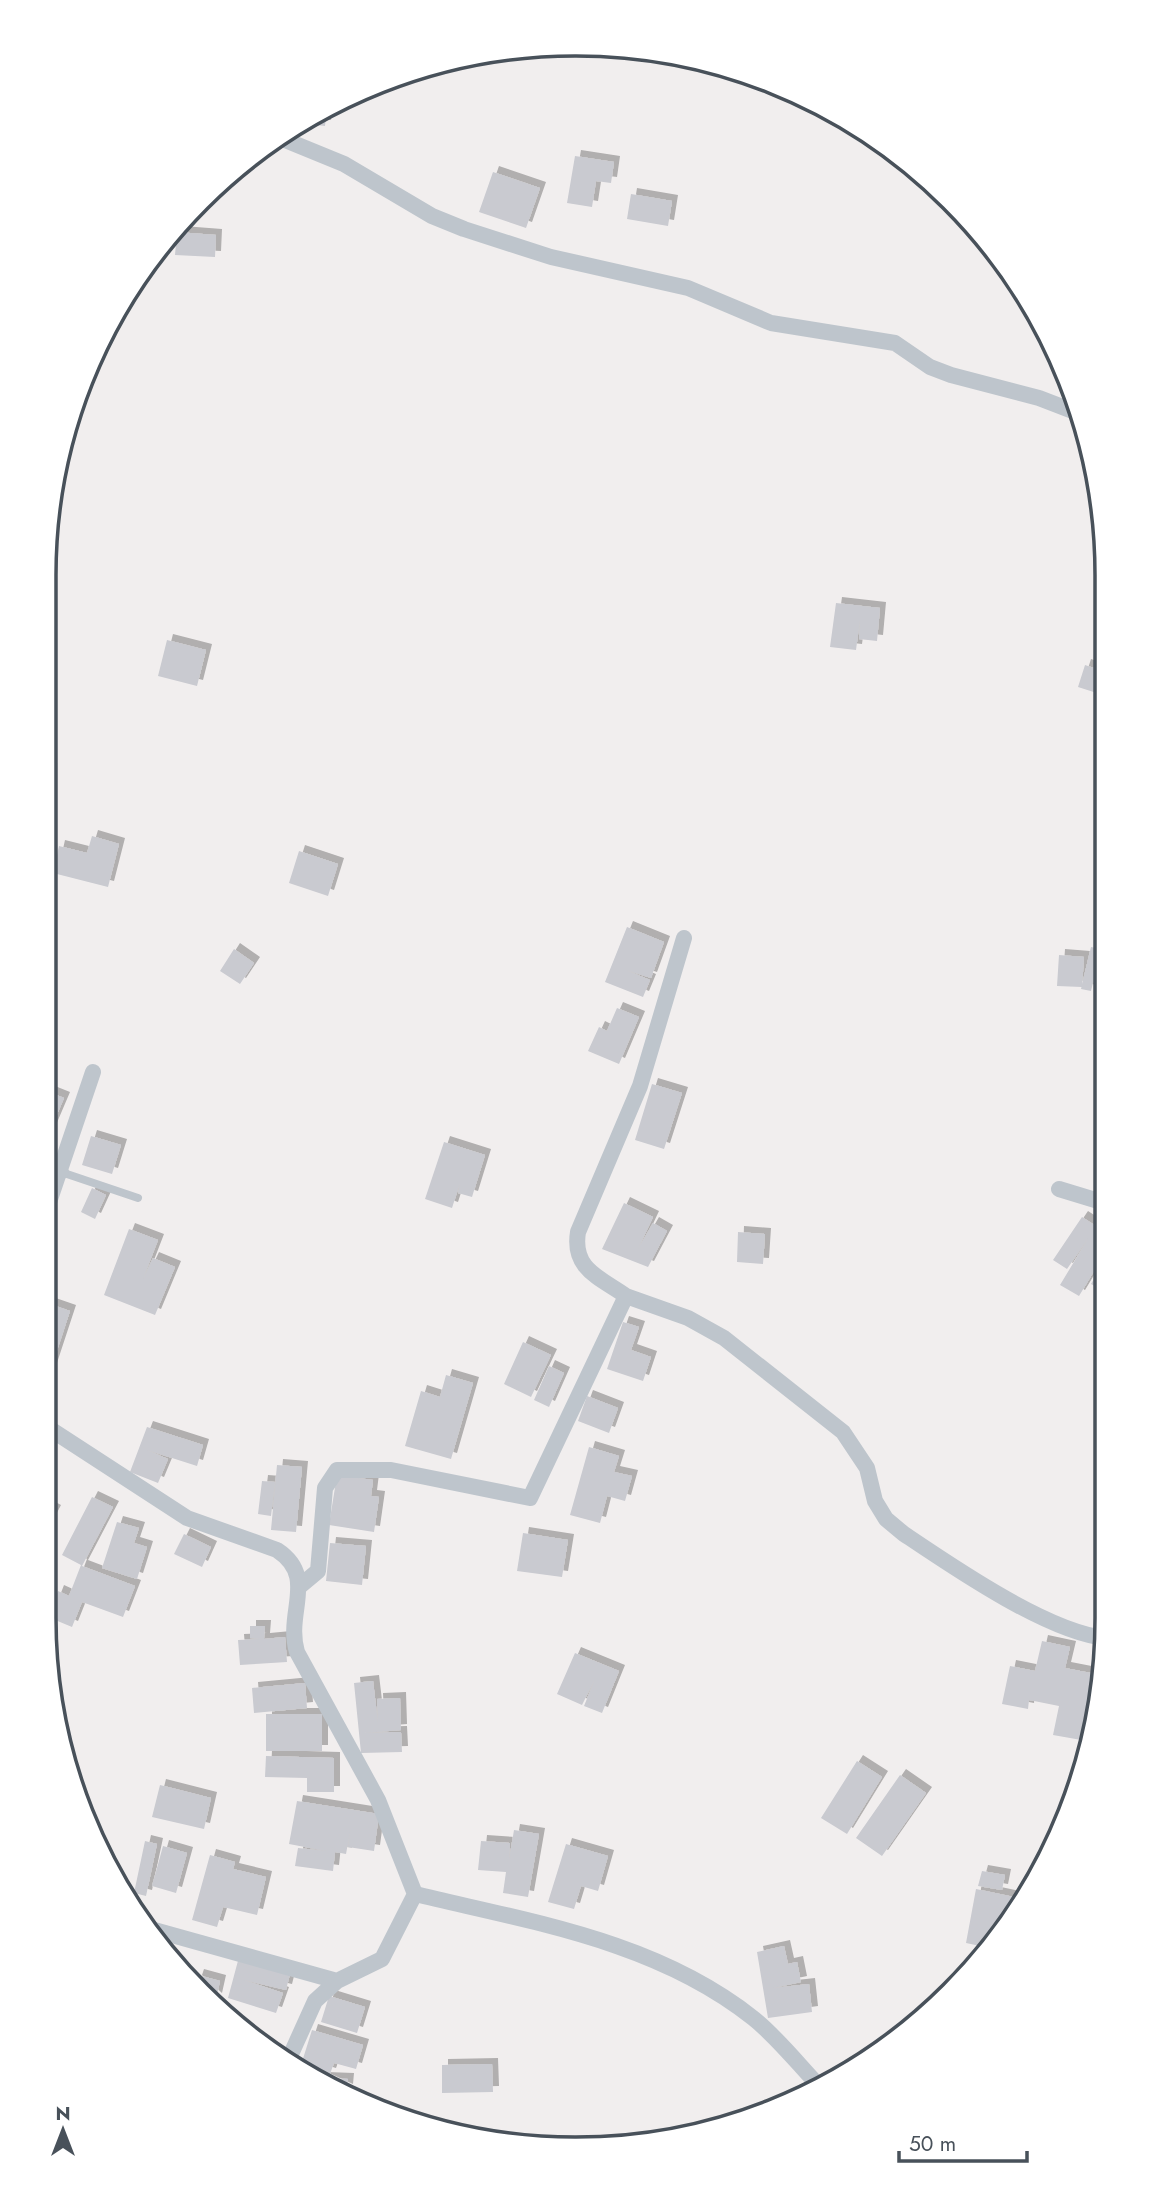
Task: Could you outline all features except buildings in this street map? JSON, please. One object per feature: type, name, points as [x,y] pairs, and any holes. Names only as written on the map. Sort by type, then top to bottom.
[{"type":"street","points":[[289,142],[344,164],[432,216],[464,229],[551,257],[688,288],[771,323],[895,343],[930,367],[1039,398],[1067,410]]},
{"type":"street","points":[[684,938],[640,1086],[579,1232],[576,1245],[582,1264],[626,1296],[688,1318],[724,1338],[843,1432],[867,1468],[875,1501],[886,1519],[904,1535],[1049,1622],[1094,1636]]},
{"type":"street","points":[[56,1185],[93,1072]]},
{"type":"street","points":[[56,1170],[61,1172]]},
{"type":"street","points":[[1059,1189],[1095,1200]]},
{"type":"street","points":[[300,1586],[318,1572],[325,1488],[337,1470],[391,1470],[530,1497],[626,1296]]},
{"type":"street","points":[[56,1432],[187,1518],[277,1550],[295,1565],[300,1586],[292,1628],[297,1652],[378,1800],[415,1894],[382,1959],[337,1980],[315,2001],[292,2052]]},
{"type":"street","points":[[415,1894],[599,1939],[655,1960],[696,1981],[754,2019],[812,2079]]},
{"type":"street","points":[[162,1932],[337,1980]]},
{"type":"lane","points":[[61,1172],[138,1198]]}]
